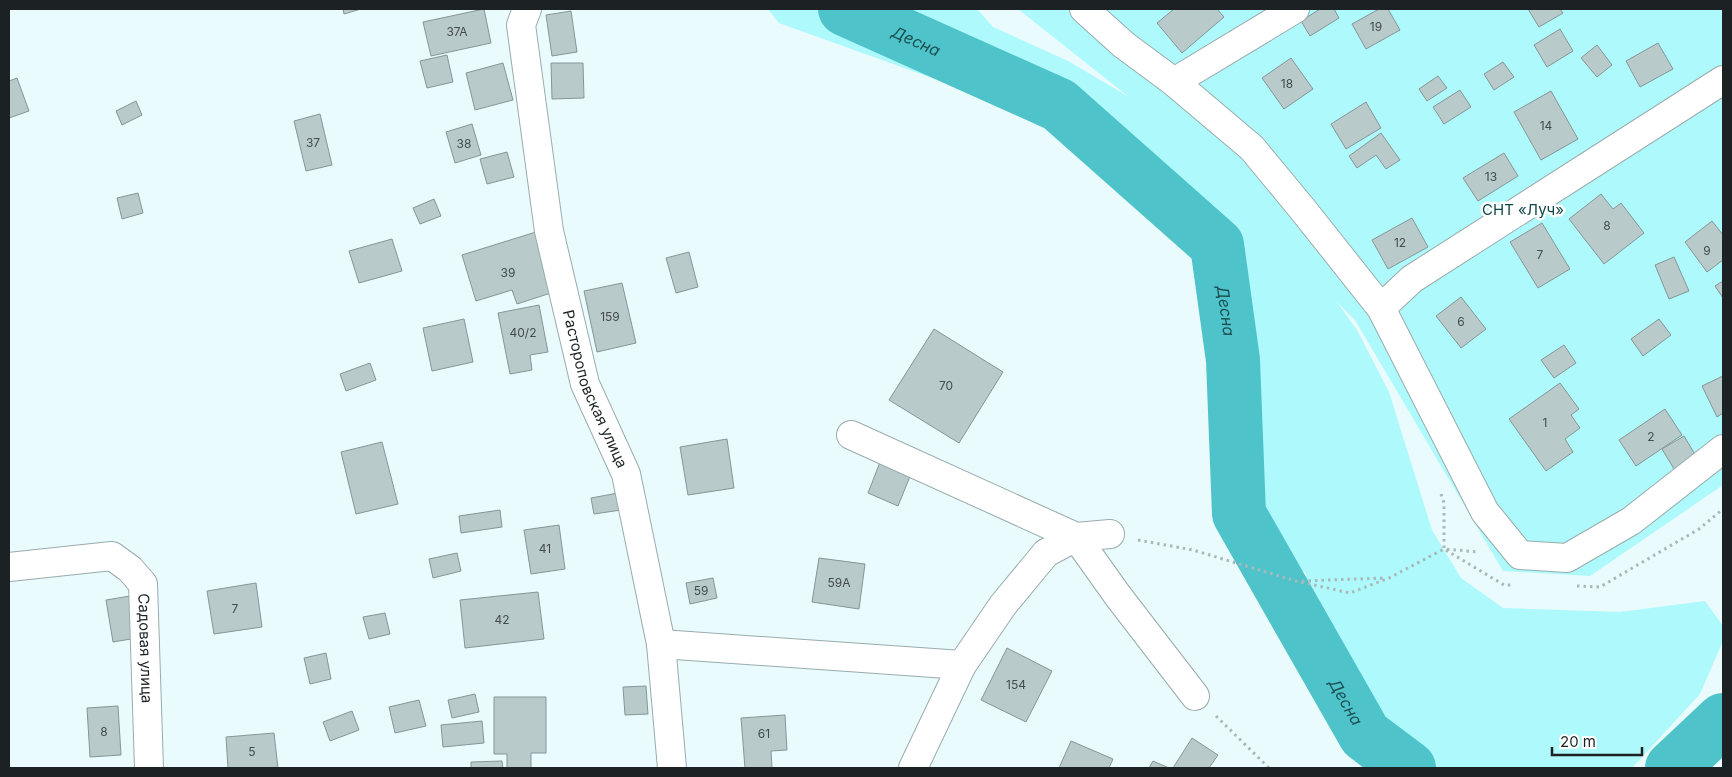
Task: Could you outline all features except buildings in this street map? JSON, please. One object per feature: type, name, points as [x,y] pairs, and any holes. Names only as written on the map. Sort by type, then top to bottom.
[{"type":"street","name":"Растороповская улица","points":[[526,9],[521,26],[549,230],[585,384],[626,474],[661,644],[672,768]]},
{"type":"street","points":[[1084,9],[1124,45],[1174,82],[1252,148],[1304,210],[1381,308],[1486,512],[1520,555],[1567,558],[1631,521],[1723,449]]},
{"type":"street","points":[[1174,82],[1295,9]]},
{"type":"street","points":[[1381,308],[1412,279],[1723,80]]},
{"type":"street","points":[[851,435],[1076,537],[1118,596],[1196,696]]},
{"type":"street","points":[[913,768],[962,665],[1003,605],[1046,553],[1076,537],[1110,534]]},
{"type":"street","name":"Садовая улица","points":[[9,567],[112,556],[130,569],[143,584],[149,768]]},
{"type":"street","points":[[661,644],[962,665]]},
{"type":"path","points":[[1110,534],[1193,550],[1296,581],[1389,578]]},
{"type":"path","points":[[1196,696],[1269,768]]},
{"type":"green space","name":"СНТ «Луч»","points":[[768,9],[977,9],[993,27],[1068,61],[1129,97],[1018,9],[1723,9],[1723,485],[1590,576],[1503,571],[1355,320],[1336,301],[1357,330],[1389,392],[1432,530],[1461,578],[1503,608],[1620,612],[1705,601],[1723,626],[1723,641],[1700,694],[1632,768],[1427,768],[1369,729],[1308,654],[1291,617],[1308,598],[1306,573],[1292,562],[1275,544],[1244,488],[1247,426],[1246,345],[1191,207],[1123,147],[1050,94],[932,78],[779,23]]},
{"type":"waterway","name":"Десна","points":[[845,9],[1059,105],[1217,245],[1233,360],[1239,514],[1365,735],[1409,768]]},
{"type":"waterway","name":"Десна","points":[[1672,768],[1723,720]]}]
